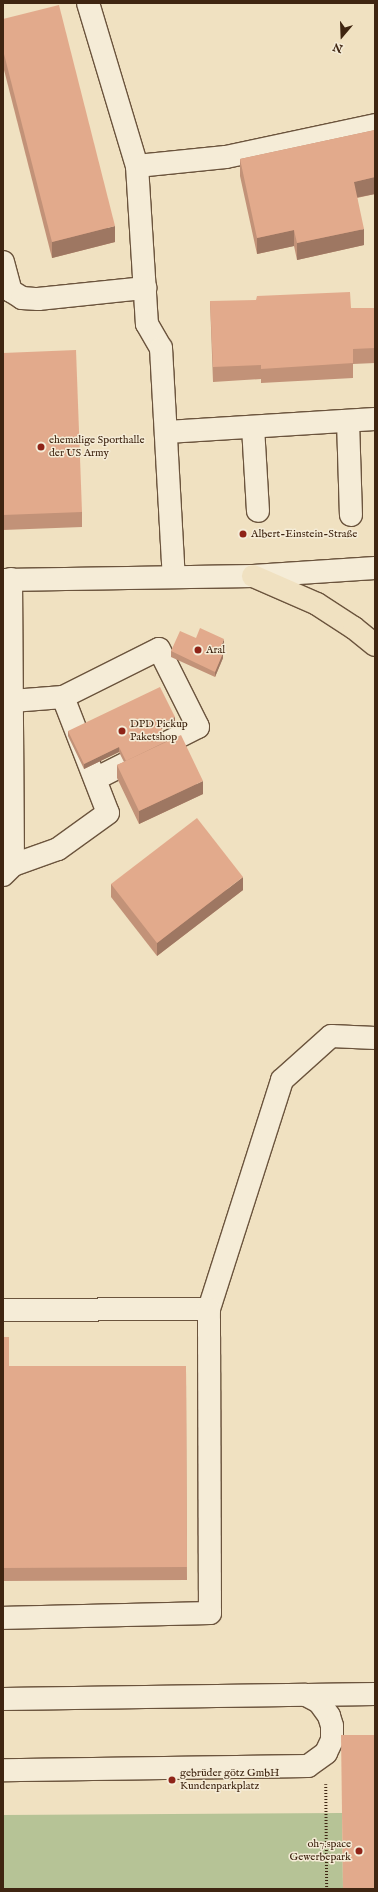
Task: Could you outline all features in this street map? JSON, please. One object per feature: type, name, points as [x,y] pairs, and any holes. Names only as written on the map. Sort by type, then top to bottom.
[{"type":"highway","points":[[253,576],[316,604],[354,628],[375,645]]},
{"type":"street","points":[[88,3],[137,166],[147,324],[161,348],[167,432],[174,577]]},
{"type":"street","points":[[137,166],[226,157],[375,125]]},
{"type":"street","points":[[3,262],[11,291],[22,298],[38,299],[145,288]]},
{"type":"street","points":[[167,432],[375,419]]},
{"type":"street","points":[[348,421],[351,515]]},
{"type":"street","points":[[253,427],[258,511]]},
{"type":"street","points":[[63,698],[108,813],[58,850],[8,870],[12,701],[7,579],[253,576],[375,568]]},
{"type":"street","points":[[12,701],[63,698],[159,649],[198,726],[95,779]]},
{"type":"street","points":[[3,1618],[210,1613],[209,1309],[282,1080],[331,1036],[375,1038]]},
{"type":"street","points":[[3,1310],[209,1309]]},
{"type":"street","points":[[3,1698],[375,1694]]},
{"type":"street","points":[[3,1770],[308,1766],[326,1753],[332,1740],[329,1716],[319,1702],[306,1695]]},
{"type":"path","points":[[326,1753],[327,1889]]},
{"type":"green space","points":[[342,1813],[343,1889],[3,1889],[3,1815]]},
{"type":"building","points":[[59,5],[115,226],[52,242],[3,50],[3,19]]},
{"type":"building","points":[[375,130],[375,177],[354,182],[364,229],[297,243],[294,230],[257,238],[240,159]]},
{"type":"building","points":[[350,292],[351,308],[375,308],[375,348],[353,349],[353,363],[261,369],[261,365],[213,367],[210,301],[256,300],[257,296]]},
{"type":"building","name":"ehemalige Sporthalle der US Army","points":[[76,350],[82,512],[3,515],[3,353]]},
{"type":"building","name":"Aral","points":[[200,628],[224,639],[219,651],[223,653],[215,672],[171,651],[180,631],[196,638]]},
{"type":"building","points":[[160,687],[175,717],[159,724],[167,741],[126,761],[119,747],[84,764],[68,731]]},
{"type":"building","points":[[181,735],[203,781],[139,811],[117,765]]},
{"type":"building","points":[[197,818],[243,877],[157,943],[111,884]]},
{"type":"building","points":[[3,1337],[9,1337],[9,1366],[3,1366]]},
{"type":"building","points":[[3,1366],[186,1366],[187,1567],[3,1568]]},
{"type":"building","name":"oh7.space Gewerbepark","points":[[341,1735],[375,1735],[375,1889],[343,1889]]},
{"type":"place","name":"ehemalige Sporthalle der US Army","points":[[41,447]]},
{"type":"place","name":"Albert-Einstein-Straße","points":[[243,534]]},
{"type":"place","name":"Aral","points":[[198,650]]},
{"type":"place","name":"DPD Pickup Paketshop","points":[[122,731]]},
{"type":"place","name":"gebrüder götz GmbH Kundenparkplatz","points":[[172,1780]]},
{"type":"place","name":"oh7.space Gewerbepark","points":[[359,1851]]}]
